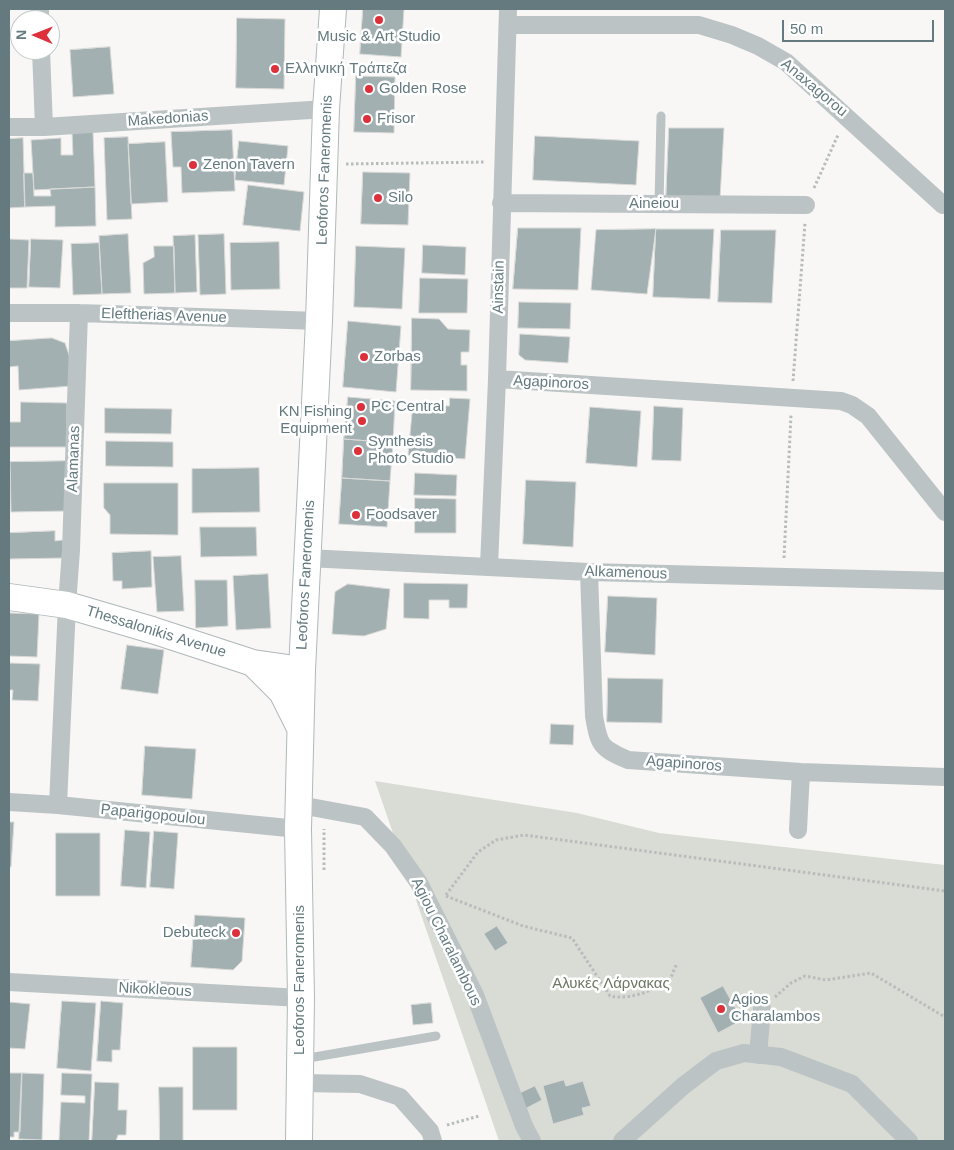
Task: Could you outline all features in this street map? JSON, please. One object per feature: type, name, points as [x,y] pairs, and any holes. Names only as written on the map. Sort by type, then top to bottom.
[{"type":"main road","name":"Leoforos Faneromenis","points":[[299,1141],[301,998],[299,817],[302,670],[319,321],[326,109],[333,9]]},
{"type":"main road","name":"Thessalonikis Avenue","points":[[9,597],[67,605],[253,662],[302,670]]},
{"type":"main road","points":[[253,662],[282,692],[301,731]]},
{"type":"street","name":"Anaxagorou","points":[[508,17],[700,17],[786,62],[943,205]]},
{"type":"street","name":"Ainstain","points":[[489,566],[497,380],[508,17]]},
{"type":"street","points":[[41,60],[44,127]]},
{"type":"street","name":"Makedonias","points":[[9,127],[44,127],[326,109]]},
{"type":"street","name":"Aineiou","points":[[501,203],[806,205]]},
{"type":"street","name":"Eleftherias Avenue","points":[[9,313],[79,313],[319,321]]},
{"type":"street","name":"Alamanas","points":[[58,805],[71,550],[79,313]]},
{"type":"street","name":"Agapinoros","points":[[497,380],[841,401],[852,405],[868,416],[945,512]]},
{"type":"street","name":"Alkamenous","points":[[307,558],[589,572],[945,581]]},
{"type":"street","name":"Agapinoros","points":[[589,572],[594,716],[598,739],[609,752],[628,760],[801,772],[945,777]]},
{"type":"street","points":[[798,830],[801,772]]},
{"type":"street","name":"Paparigopoulou","points":[[9,802],[299,817]]},
{"type":"street","name":"Agiou Charalambous","points":[[299,817],[365,817],[393,846],[419,883],[475,995],[524,1126],[532,1141]]},
{"type":"street","name":"Nikokleous","points":[[9,982],[301,998]]},
{"type":"street","points":[[758,1055],[762,1009]]},
{"type":"street","points":[[622,1141],[683,1086],[716,1061],[744,1053],[781,1057],[852,1084],[909,1141]]},
{"type":"street","points":[[300,1071],[360,1084],[400,1097],[432,1136]]},
{"type":"lane","points":[[659,204],[661,116]]},
{"type":"lane","points":[[300,1071],[436,1036]]},
{"type":"path","points":[[783,577],[792,397],[806,205],[847,116]]},
{"type":"path","points":[[325,164],[503,162]]},
{"type":"path","points":[[677,964],[668,982],[640,994],[622,998],[610,996],[572,938],[523,926],[445,896],[478,852],[496,840],[524,834],[945,891]]},
{"type":"path","points":[[762,1009],[791,983],[805,976],[826,980],[871,973],[945,1017]]},
{"type":"path","points":[[432,1136],[479,1116]]},
{"type":"green space","name":"Αλυκές Λάρνακας","points":[[375,781],[577,813],[659,833],[945,865],[945,1141],[499,1141]]},
{"type":"building","points":[[363,9],[404,9],[401,57],[360,54]]},
{"type":"building","points":[[237,18],[285,19],[284,89],[236,88]]},
{"type":"building","points":[[110,47],[114,94],[73,97],[70,50]]},
{"type":"building","points":[[356,76],[395,77],[394,133],[354,132]]},
{"type":"building","points":[[669,128],[724,128],[720,199],[666,199]]},
{"type":"building","points":[[232,130],[235,191],[182,193],[181,167],[173,167],[171,132]]},
{"type":"building","points":[[93,132],[95,187],[34,190],[31,140],[61,138],[61,155],[73,155],[72,133]]},
{"type":"building","points":[[535,136],[639,141],[636,185],[533,180]]},
{"type":"building","points":[[128,137],[132,219],[107,220],[104,138]]},
{"type":"building","points":[[23,138],[25,207],[9,208],[9,139]]},
{"type":"building","points":[[239,141],[288,146],[284,185],[235,180]]},
{"type":"building","points":[[165,142],[168,202],[131,204],[128,144]]},
{"type":"building","points":[[363,172],[410,173],[408,225],[361,224]]},
{"type":"building","points":[[24,173],[33,173],[34,196],[51,196],[50,189],[95,187],[96,226],[55,227],[55,206],[25,207]]},
{"type":"building","points":[[248,185],[304,192],[300,231],[243,225]]},
{"type":"building","points":[[518,228],[581,228],[578,290],[513,289]]},
{"type":"building","points":[[656,229],[647,294],[591,290],[596,230]]},
{"type":"building","points":[[656,229],[714,229],[710,299],[653,297]]},
{"type":"building","points":[[721,230],[776,230],[772,303],[718,302]]},
{"type":"building","points":[[128,234],[131,293],[102,294],[99,236]]},
{"type":"building","points":[[224,234],[226,294],[200,295],[198,235]]},
{"type":"building","points":[[195,235],[197,292],[175,293],[173,236]]},
{"type":"building","points":[[9,239],[29,240],[27,288],[9,288]]},
{"type":"building","points":[[31,239],[63,240],[60,288],[29,287]]},
{"type":"building","points":[[279,242],[280,289],[231,290],[230,243]]},
{"type":"building","points":[[99,243],[102,294],[73,295],[71,244]]},
{"type":"building","points":[[423,245],[466,247],[465,275],[422,273]]},
{"type":"building","points":[[154,246],[174,246],[175,293],[144,294],[143,263],[154,257]]},
{"type":"building","points":[[356,246],[405,248],[402,309],[354,307]]},
{"type":"building","points":[[420,278],[468,279],[467,313],[419,313]]},
{"type":"building","points":[[519,302],[571,303],[570,329],[518,328]]},
{"type":"building","points":[[412,318],[439,319],[448,329],[470,330],[469,352],[461,352],[461,365],[467,365],[467,391],[411,390]]},
{"type":"building","points":[[348,321],[401,326],[396,392],[343,387]]},
{"type":"building","points":[[520,334],[570,337],[568,363],[525,360],[519,355]]},
{"type":"building","points":[[52,338],[65,343],[70,358],[72,386],[19,390],[18,366],[9,367],[9,341]]},
{"type":"building","points":[[348,397],[395,401],[393,443],[344,439]]},
{"type":"building","points":[[450,398],[470,399],[465,459],[408,455],[413,403],[449,406]]},
{"type":"building","points":[[21,402],[67,403],[67,447],[9,447],[9,422],[20,422]]},
{"type":"building","points":[[654,406],[683,408],[681,461],[652,460]]},
{"type":"building","points":[[590,407],[641,411],[637,467],[586,463]]},
{"type":"building","points":[[105,408],[172,409],[171,434],[105,433]]},
{"type":"building","points":[[344,439],[393,443],[390,481],[342,478]]},
{"type":"building","points":[[106,441],[173,442],[173,467],[106,466]]},
{"type":"building","points":[[67,461],[68,511],[11,512],[10,462]]},
{"type":"building","points":[[259,468],[260,512],[192,513],[192,469]]},
{"type":"building","points":[[415,473],[457,475],[456,496],[414,495]]},
{"type":"building","points":[[342,478],[390,481],[387,527],[339,524]]},
{"type":"building","points":[[526,480],[576,482],[573,547],[523,544]]},
{"type":"building","points":[[104,483],[178,483],[178,535],[110,534],[110,515],[104,508]]},
{"type":"building","points":[[415,498],[456,499],[456,533],[415,533]]},
{"type":"building","points":[[200,527],[256,527],[257,556],[201,557]]},
{"type":"building","points":[[55,531],[55,541],[63,540],[64,558],[9,559],[9,533]]},
{"type":"building","points":[[151,551],[152,587],[122,589],[122,581],[113,581],[112,553]]},
{"type":"building","points":[[181,556],[184,611],[157,612],[153,557]]},
{"type":"building","points":[[268,574],[271,628],[236,630],[233,576]]},
{"type":"building","points":[[195,580],[227,580],[228,626],[196,628]]},
{"type":"building","points":[[404,583],[468,584],[467,608],[449,608],[449,600],[429,600],[429,619],[404,618]]},
{"type":"building","points":[[348,584],[390,589],[386,629],[364,636],[332,634],[335,592]]},
{"type":"building","points":[[608,596],[657,598],[655,655],[605,652]]},
{"type":"building","points":[[9,613],[39,614],[37,657],[9,656]]},
{"type":"building","points":[[127,645],[164,650],[158,694],[121,689]]},
{"type":"building","points":[[9,663],[40,664],[38,701],[12,700],[13,690],[9,690]]},
{"type":"building","points":[[608,678],[663,679],[662,723],[607,722]]},
{"type":"building","points":[[551,724],[574,725],[573,745],[550,744]]},
{"type":"building","points":[[145,746],[196,749],[192,799],[142,795]]},
{"type":"building","points":[[9,822],[14,822],[11,867],[9,867]]},
{"type":"building","points":[[125,830],[150,832],[146,888],[121,886]]},
{"type":"building","points":[[154,831],[178,833],[174,889],[150,887]]},
{"type":"building","points":[[56,833],[100,833],[100,896],[56,896]]},
{"type":"building","points":[[195,915],[245,918],[242,961],[233,970],[191,967]]},
{"type":"building","points":[[497,926],[508,943],[495,951],[484,934]]},
{"type":"building","name":"Agios Charalambos","points":[[723,986],[742,1020],[718,1033],[700,998]]},
{"type":"building","points":[[62,1001],[96,1003],[91,1071],[57,1068]]},
{"type":"building","points":[[101,1001],[123,1003],[120,1050],[112,1050],[112,1062],[97,1061]]},
{"type":"building","points":[[9,1002],[30,1004],[25,1049],[9,1048]]},
{"type":"building","points":[[431,1003],[433,1023],[413,1025],[411,1005]]},
{"type":"building","points":[[193,1047],[237,1047],[237,1110],[193,1110]]},
{"type":"building","points":[[9,1073],[22,1073],[20,1132],[14,1132],[14,1137],[9,1137]]},
{"type":"building","points":[[22,1073],[44,1074],[42,1140],[19,1139]]},
{"type":"building","points":[[62,1073],[92,1074],[89,1141],[59,1141],[61,1102],[85,1103],[85,1096],[61,1095]]},
{"type":"building","points":[[564,1080],[566,1086],[583,1081],[591,1106],[582,1108],[584,1115],[553,1124],[543,1086]]},
{"type":"building","points":[[95,1082],[119,1083],[118,1110],[127,1110],[126,1135],[118,1135],[116,1141],[92,1141]]},
{"type":"building","points":[[535,1086],[542,1100],[525,1109],[518,1094]]},
{"type":"building","points":[[159,1087],[183,1087],[183,1141],[160,1141]]},
{"type":"place","name":"Music & Art Studio","points":[[379,20]]},
{"type":"place","name":"Ελληνική Τράπεζα","points":[[275,69]]},
{"type":"place","name":"Golden Rose","points":[[369,89]]},
{"type":"place","name":"Frisor","points":[[367,119]]},
{"type":"place","name":"Zenon Tavern","points":[[193,165]]},
{"type":"place","name":"Silo","points":[[378,198]]},
{"type":"place","name":"Zorbas","points":[[364,357]]},
{"type":"place","name":"PC Central","points":[[361,407]]},
{"type":"place","name":"KN Fishing Equipment","points":[[362,421]]},
{"type":"place","name":"Synthesis Photo Studio","points":[[358,451]]},
{"type":"place","name":"Foodsaver","points":[[356,515]]},
{"type":"place","name":"Debuteck","points":[[236,933]]},
{"type":"place","name":"Agios Charalambos","points":[[721,1009]]}]
